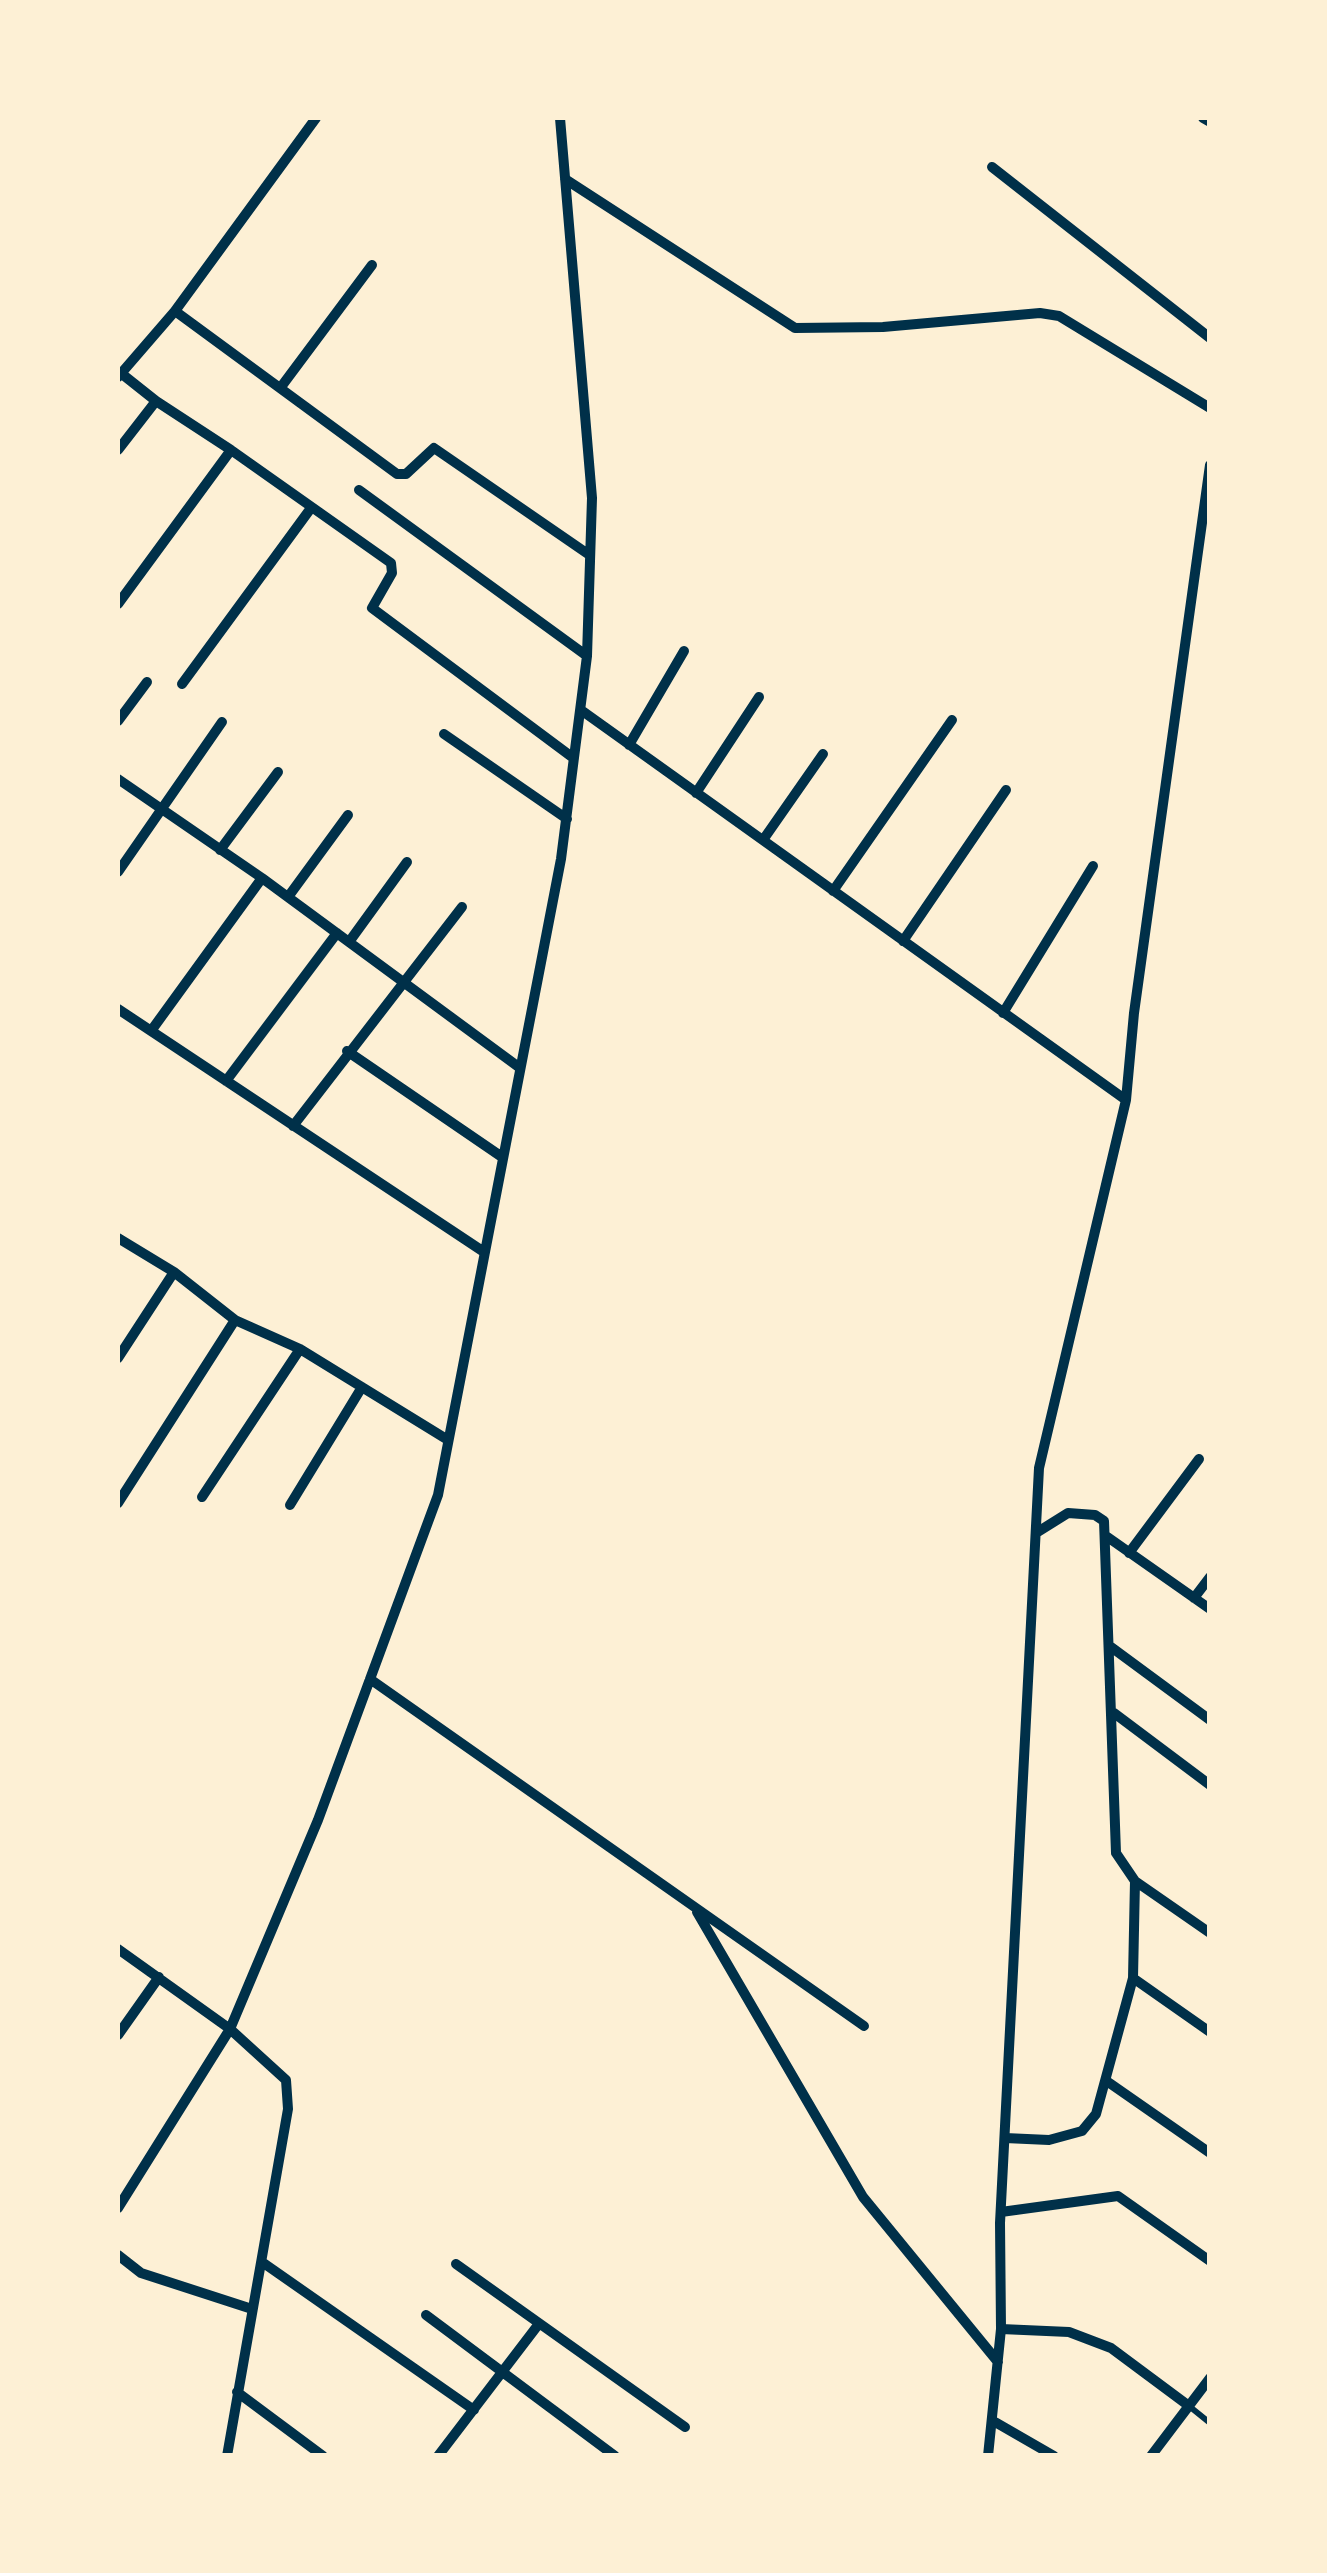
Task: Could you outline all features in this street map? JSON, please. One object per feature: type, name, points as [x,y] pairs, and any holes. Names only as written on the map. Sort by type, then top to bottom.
[{"type":"street","points":[[316,118],[174,311],[120,375],[392,562],[392,574],[372,608],[572,757]]},
{"type":"street","points":[[118,2208],[230,2029],[318,1820],[438,1495],[567,820],[587,656],[592,498],[560,118]]},
{"type":"street","points":[[1203,118],[1210,122]]},
{"type":"street","points":[[992,166],[1210,338]]},
{"type":"street","points":[[565,179],[795,328],[883,327],[1040,312],[1059,316],[1210,408]]},
{"type":"street","points":[[281,388],[372,265]]},
{"type":"street","points":[[174,311],[397,474],[406,474],[434,448],[588,554]]},
{"type":"street","points":[[118,450],[156,401]]},
{"type":"street","points":[[118,604],[231,450]]},
{"type":"street","points":[[988,2456],[995,2422],[1001,2329],[1001,2212],[1039,1468],[1126,1100],[1134,1013],[1210,465]]},
{"type":"street","points":[[359,490],[587,656]]},
{"type":"street","points":[[182,684],[311,508]]},
{"type":"street","points":[[629,745],[684,651]]},
{"type":"street","points":[[118,721],[147,682]]},
{"type":"street","points":[[696,793],[759,697]]},
{"type":"street","points":[[581,710],[1126,1100]]},
{"type":"street","points":[[834,891],[952,720]]},
{"type":"street","points":[[118,872],[222,722]]},
{"type":"street","points":[[444,734],[567,820]]},
{"type":"street","points":[[763,840],[823,754]]},
{"type":"street","points":[[220,850],[278,772]]},
{"type":"street","points":[[118,779],[288,896],[520,1068]]},
{"type":"street","points":[[903,941],[1006,790]]},
{"type":"street","points":[[288,896],[348,815]]},
{"type":"street","points":[[349,942],[406,862]]},
{"type":"street","points":[[1003,1013],[1093,866]]},
{"type":"street","points":[[151,1031],[262,878]]},
{"type":"street","points":[[293,1126],[462,906]]},
{"type":"street","points":[[226,1081],[337,933]]},
{"type":"street","points":[[118,1009],[484,1252]]},
{"type":"street","points":[[347,1051],[502,1157]]},
{"type":"street","points":[[118,1238],[174,1272],[236,1320],[300,1350],[448,1440]]},
{"type":"street","points":[[118,1358],[174,1272]]},
{"type":"street","points":[[118,1503],[236,1320]]},
{"type":"street","points":[[202,1498],[300,1350]]},
{"type":"street","points":[[290,1505],[362,1387]]},
{"type":"street","points":[[1129,1553],[1199,1459]]},
{"type":"street","points":[[1036,1533],[1068,1513],[1094,1515],[1104,1522],[1114,1713],[1116,1853],[1135,1882],[1210,1933]]},
{"type":"street","points":[[1106,1536],[1210,1609]]},
{"type":"street","points":[[1194,1598],[1210,1577]]},
{"type":"street","points":[[1111,1647],[1210,1720]]},
{"type":"street","points":[[370,1679],[864,2026]]},
{"type":"street","points":[[1114,1713],[1210,1785]]},
{"type":"street","points":[[1005,2138],[1049,2140],[1082,2131],[1096,2114],[1134,1978],[1135,1882]]},
{"type":"street","points":[[694,1907],[863,2197],[999,2363]]},
{"type":"street","points":[[118,1950],[230,2029],[286,2080],[289,2096],[227,2456]]},
{"type":"street","points":[[118,2034],[159,1978]]},
{"type":"street","points":[[1134,1978],[1210,2032]]},
{"type":"street","points":[[1108,2082],[1210,2153]]},
{"type":"street","points":[[1001,2212],[1118,2196],[1210,2261]]},
{"type":"street","points":[[118,2255],[141,2273],[252,2308]]},
{"type":"street","points":[[262,2262],[474,2410]]},
{"type":"street","points":[[456,2264],[685,2427]]},
{"type":"street","points":[[426,2316],[615,2456]]},
{"type":"street","points":[[438,2456],[538,2325]]},
{"type":"street","points":[[1001,2329],[1069,2332],[1112,2348],[1188,2406]]},
{"type":"street","points":[[1151,2456],[1210,2378]]},
{"type":"street","points":[[237,2392],[323,2456]]},
{"type":"street","points":[[995,2422],[1054,2456]]},
{"type":"lane","points":[[1188,2406],[1210,2423]]}]
